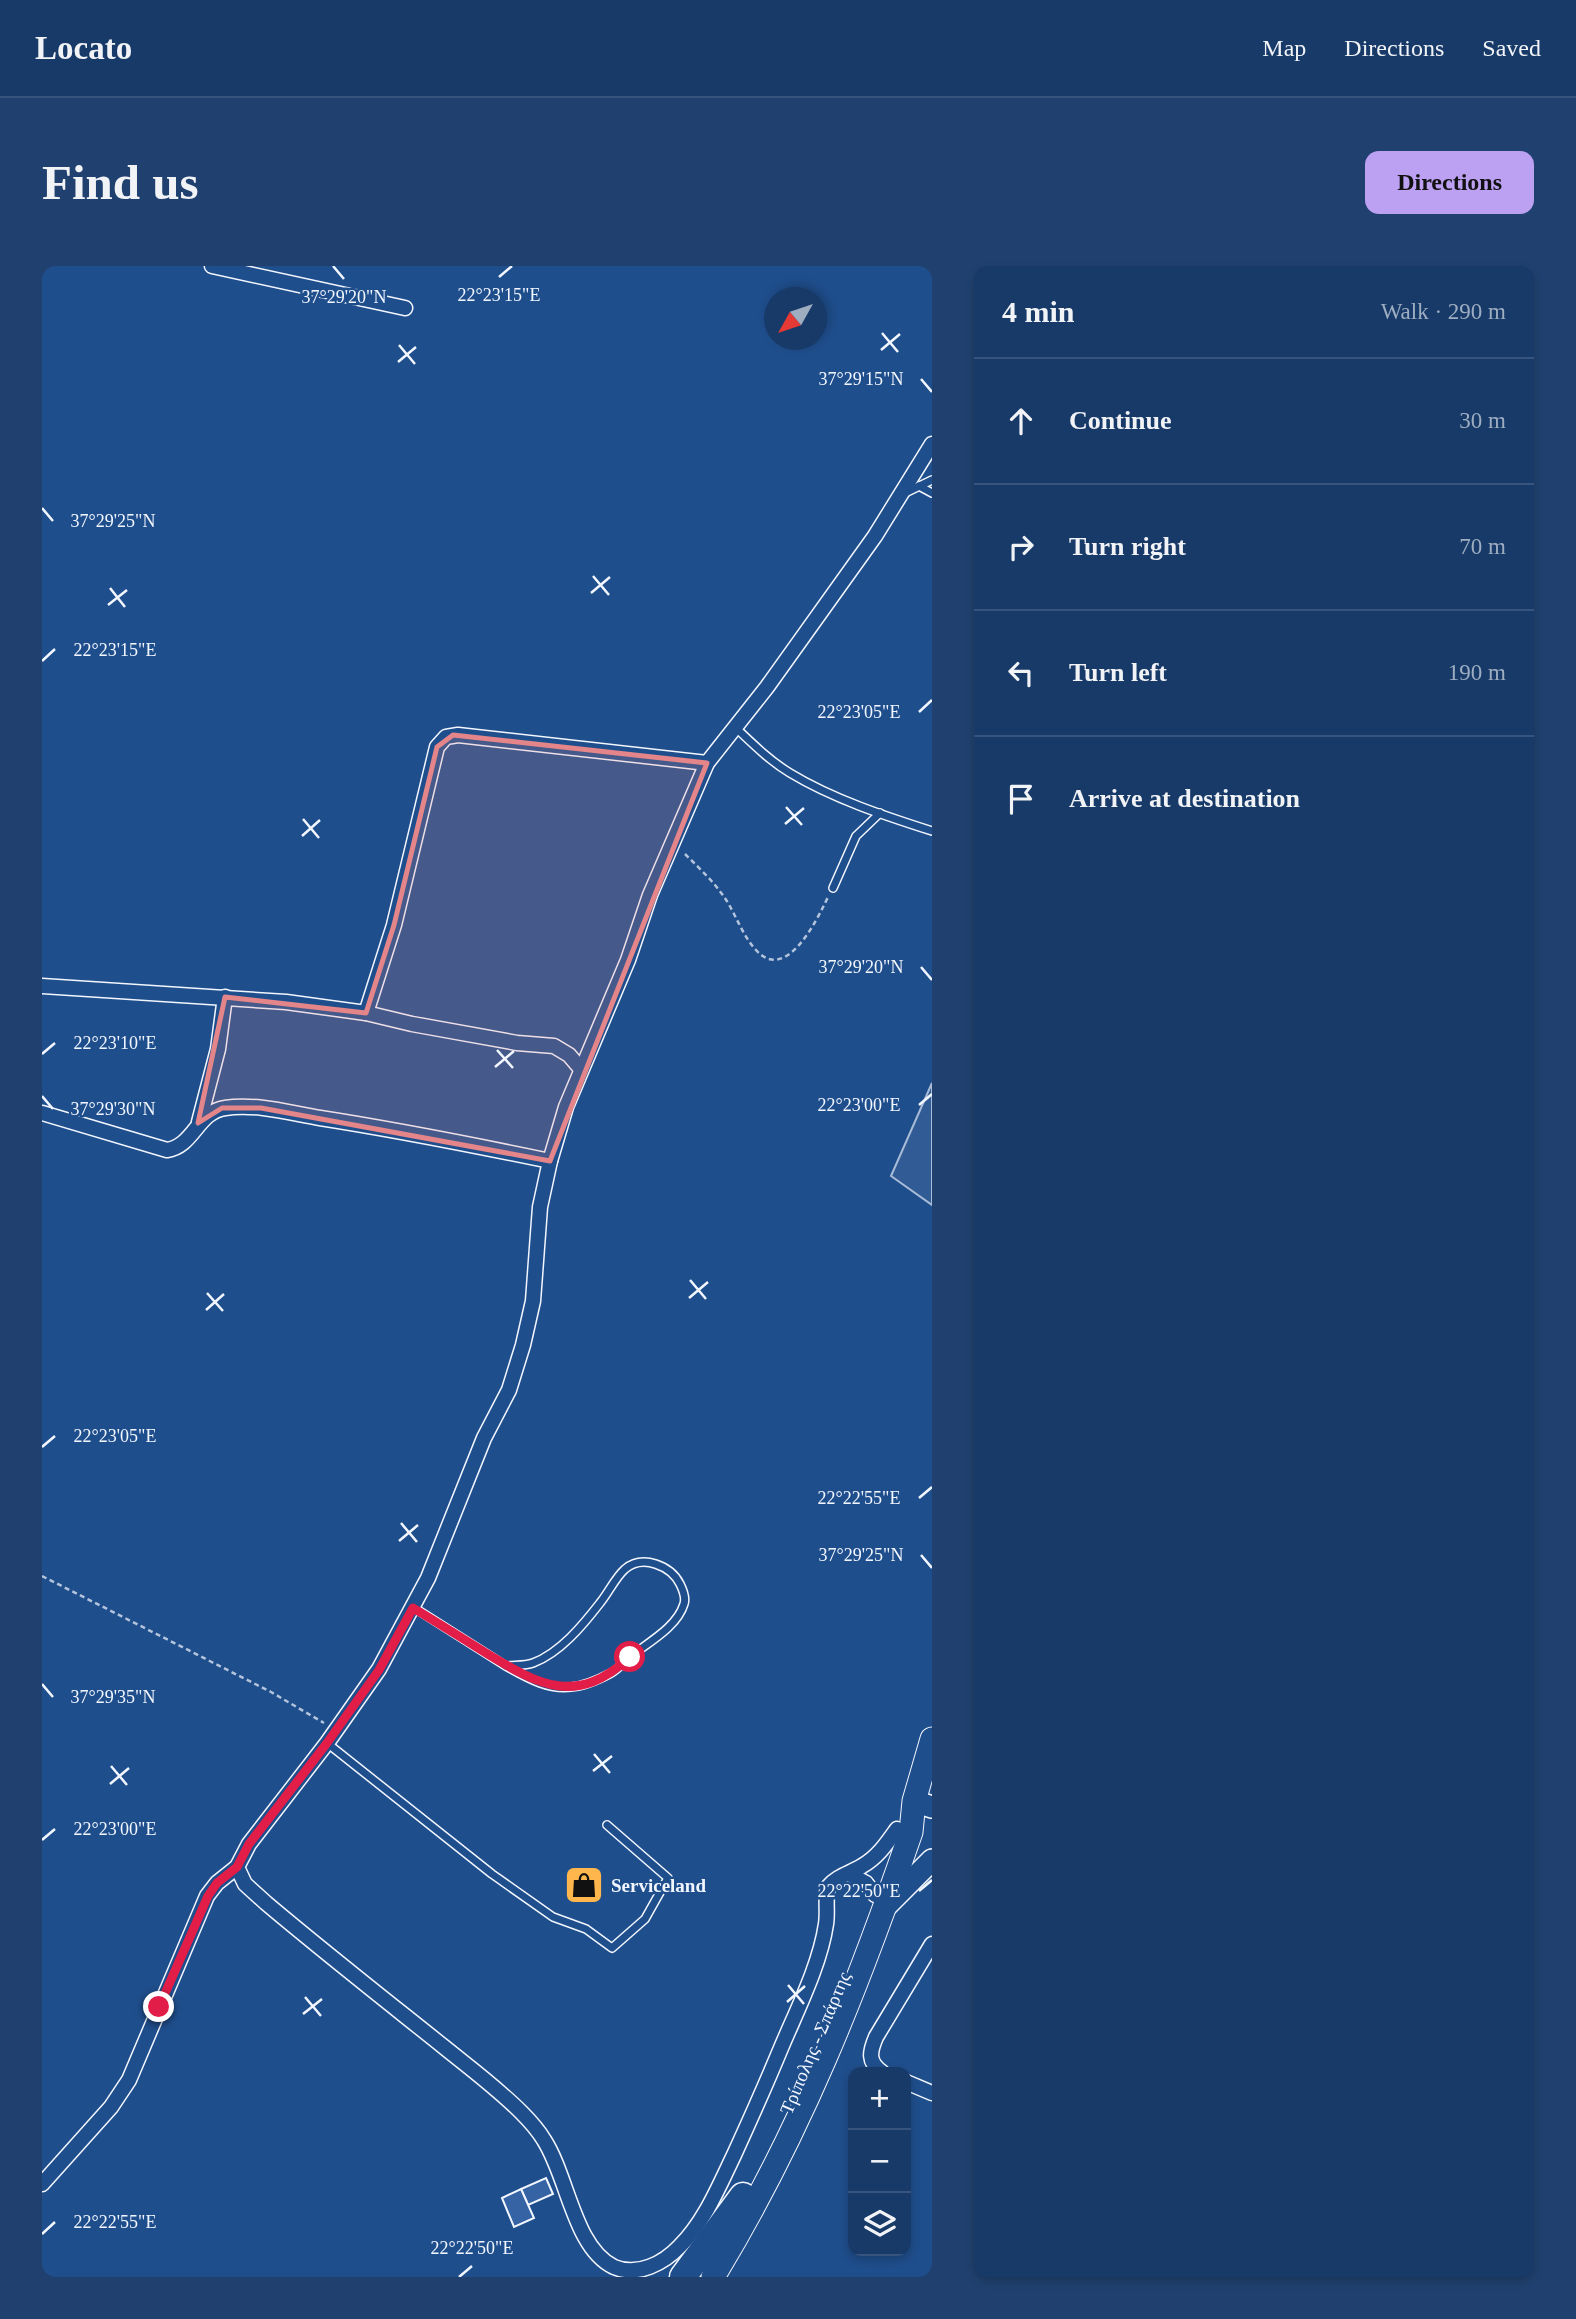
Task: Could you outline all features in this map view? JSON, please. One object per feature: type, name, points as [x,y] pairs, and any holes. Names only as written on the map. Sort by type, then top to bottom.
[{"type":"highway","points":[[683,2277],[743,2196]]},
{"type":"main road","name":"Τρίπολης - Σπάρτης","points":[[697,2277],[743,2196],[796,2090],[844,1977],[911,1832],[923,1804],[932,1739]]},
{"type":"main road","name":"Τρίπολης - Σπάρτης","points":[[713,2277],[754,2207],[840,2027],[880,1901],[897,1829],[923,1804]]},
{"type":"main road","points":[[880,1901],[932,1860]]},
{"type":"street","points":[[212,266],[405,308]]},
{"type":"street","points":[[42,2184],[111,2107],[129,2080],[208,1896],[217,1883],[237,1867],[249,1844],[337,1730],[379,1670],[413,1608],[433,1566],[455,1505],[484,1438],[509,1390],[533,1301],[540,1207],[550,1161],[581,1069],[610,1004],[672,842],[707,763],[767,687],[875,536],[932,444]]},
{"type":"street","points":[[366,1013],[394,925],[437,747],[446,737],[471,736],[707,763]]},
{"type":"street","points":[[42,986],[286,1002],[366,1013],[517,1043],[554,1046],[569,1055],[581,1069]]},
{"type":"street","points":[[198,1124],[218,1049],[225,997]]},
{"type":"street","points":[[42,1114],[167,1150],[181,1146],[198,1124],[222,1108],[261,1108],[399,1130],[550,1161]]},
{"type":"street","points":[[237,1867],[245,1884],[266,1903],[479,2074],[522,2113],[545,2140],[569,2193],[585,2240],[597,2255],[615,2267],[629,2272],[646,2269],[666,2260],[682,2245],[701,2219],[718,2190],[760,2098],[816,1961],[827,1923],[828,1887],[839,1877],[849,1874],[880,1853],[897,1829]]},
{"type":"street","points":[[849,1874],[866,1883],[880,1901]]},
{"type":"street","points":[[874,2067],[871,2050],[876,2037],[932,1944]]},
{"type":"street","points":[[911,2084],[932,2093]]},
{"type":"lane","points":[[901,495],[932,480]]},
{"type":"lane","points":[[919,486],[932,493]]},
{"type":"lane","points":[[735,727],[764,754],[790,773],[880,813],[932,831]]},
{"type":"lane","points":[[833,888],[856,836],[880,813]]},
{"type":"lane","points":[[413,1608],[506,1665],[541,1684],[556,1687],[584,1685],[614,1671],[647,1646],[679,1615],[685,1602],[682,1586],[673,1573],[659,1565],[642,1563],[627,1567],[601,1602],[560,1647],[531,1664],[506,1665]]},
{"type":"lane","points":[[327,1743],[492,1874],[553,1917],[586,1928],[612,1948],[645,1919],[668,1878],[607,1825]]},
{"type":"path","points":[[672,842],[723,895],[758,952],[773,960],[785,958],[796,947],[820,915],[833,888]]},
{"type":"path","points":[[42,1576],[271,1692],[337,1730]]},
{"type":"highlighted area","points":[[453,735],[707,763],[550,1161],[261,1108],[222,1108],[198,1123],[225,997],[366,1013],[394,925],[437,747]]},
{"type":"shaded area","points":[[932,1083],[932,1205],[891,1176]]},
{"type":"building","points":[[546,2178],[553,2194],[528,2205],[521,2189]]},
{"type":"building","points":[[521,2189],[534,2218],[514,2227],[502,2198]]},
{"type":"place","name":"Serviceland","points":[[584,1885]]},
{"type":"route","points":[[159,2007],[208,1896],[217,1883],[237,1867],[249,1844],[379,1670],[413,1608],[541,1684],[569,1688],[584,1685],[614,1671],[630,1657]]}]
